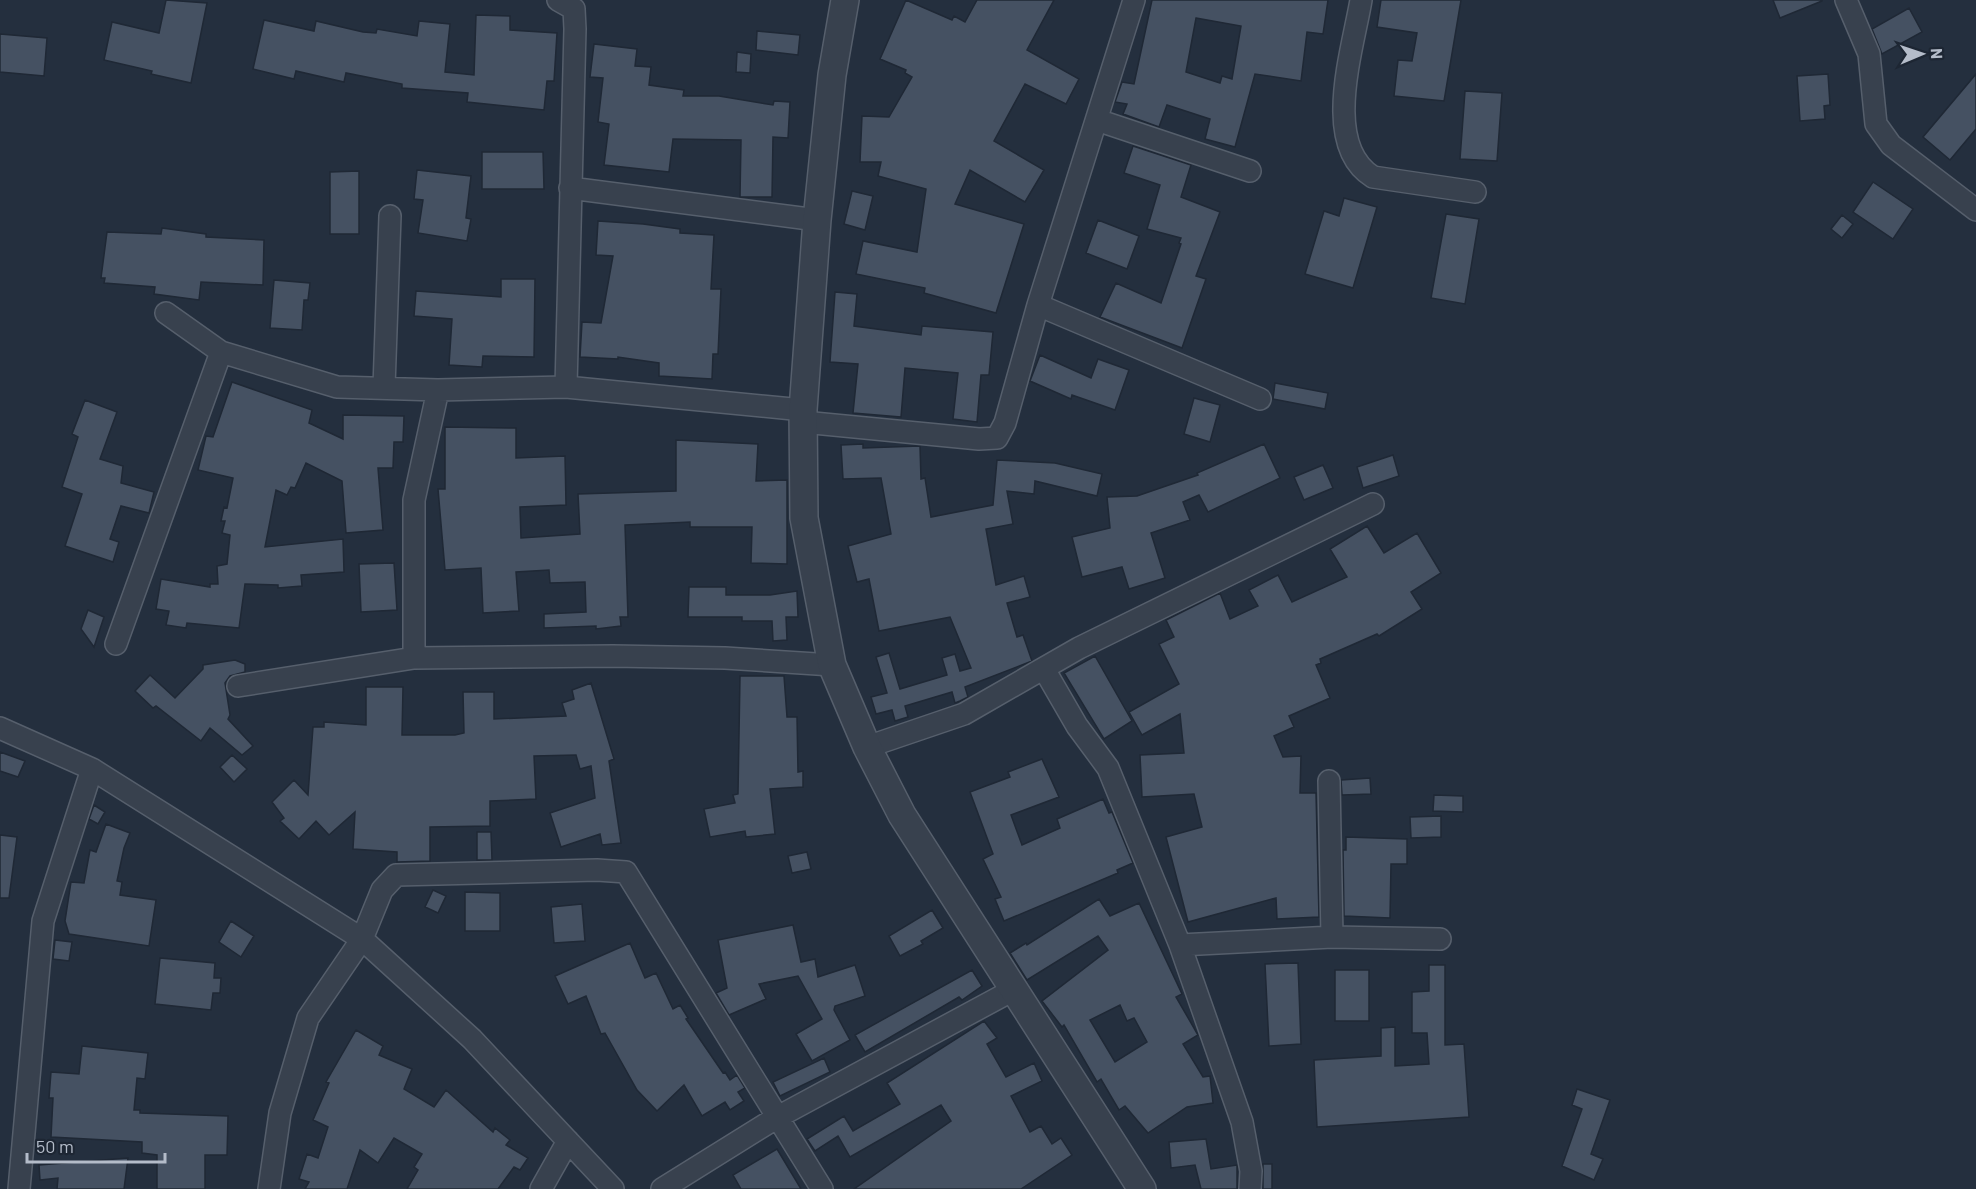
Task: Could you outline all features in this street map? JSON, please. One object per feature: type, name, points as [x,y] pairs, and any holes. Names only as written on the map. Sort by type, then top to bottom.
[{"type":"street","points":[[844,0],[832,75],[817,220],[803,416],[804,518],[832,665],[867,747],[902,815],[1142,1189]]},
{"type":"street","points":[[166,313],[221,352],[337,387],[438,390],[566,387],[979,439],[997,438],[1005,423],[1038,305],[1134,0]]},
{"type":"street","points":[[1361,0],[1343,106],[1347,145],[1359,168],[1373,177],[1475,192]]},
{"type":"street","points":[[1846,0],[1869,54],[1876,124],[1891,145],[1976,210]]},
{"type":"street","points":[[566,387],[570,189],[569,3]]},
{"type":"street","points":[[1096,120],[1250,171]]},
{"type":"street","points":[[570,189],[817,220]]},
{"type":"street","points":[[384,387],[390,216]]},
{"type":"street","points":[[1038,305],[1260,399]]},
{"type":"street","points":[[116,644],[221,352]]},
{"type":"street","points":[[414,658],[414,500],[438,390]]},
{"type":"street","points":[[867,747],[964,714],[1089,643],[1373,504]]},
{"type":"street","points":[[238,686],[414,658],[624,656],[725,658],[832,665]]},
{"type":"street","points":[[1044,669],[1077,726],[1108,768],[1180,945],[1242,1122],[1251,1171],[1250,1189]]},
{"type":"street","points":[[0,728],[92,769],[362,939],[472,1039],[614,1189]]},
{"type":"street","points":[[19,1189],[43,921],[92,769]]},
{"type":"street","points":[[1329,781],[1332,937]]},
{"type":"street","points":[[269,1189],[280,1113],[308,1018],[362,939],[382,890],[396,874],[597,870],[626,872],[822,1189]]},
{"type":"street","points":[[1180,945],[1332,937],[1440,939]]},
{"type":"street","points":[[662,1189],[776,1118],[1013,990]]},
{"type":"street","points":[[541,1189],[568,1141]]},
{"type":"building","points":[[166,0],[207,3],[191,83],[104,60],[112,22],[159,33]]},
{"type":"building","points":[[906,0],[952,20],[954,16],[965,22],[977,0],[1054,0],[1027,50],[1079,79],[1066,104],[1025,84],[994,141],[1044,170],[1025,202],[970,170],[955,204],[1024,224],[996,313],[924,293],[925,288],[856,274],[863,241],[917,252],[926,189],[878,176],[881,162],[860,162],[862,116],[889,117],[912,77],[905,73],[906,70],[880,59]]},
{"type":"building","points":[[1152,0],[1328,0],[1323,34],[1307,32],[1301,81],[1255,74],[1235,147],[1205,139],[1210,119],[1167,105],[1159,127],[1123,114],[1127,104],[1115,102],[1122,82],[1134,84]],"holes":[[[1196,18],[1241,26],[1232,79],[1222,76],[1220,83],[1186,72]]]},
{"type":"building","points":[[1381,0],[1461,0],[1444,101],[1394,96],[1398,60],[1412,61],[1417,33],[1377,27]]},
{"type":"building","points":[[1773,0],[1822,0],[1822,1],[1780,18]]},
{"type":"building","points":[[1909,8],[1922,32],[1882,54],[1872,29]]},
{"type":"building","points":[[476,15],[510,16],[510,30],[557,33],[554,81],[547,81],[544,110],[467,102],[468,93],[402,88],[402,84],[346,73],[344,82],[296,71],[294,79],[253,69],[264,20],[314,31],[316,21],[363,32],[376,33],[377,29],[417,36],[419,21],[450,24],[445,72],[474,75]]},
{"type":"building","points":[[757,31],[800,35],[798,55],[756,50]]},
{"type":"building","points":[[0,34],[47,38],[44,76],[0,72]]},
{"type":"building","points":[[594,44],[637,49],[635,66],[651,67],[649,85],[684,90],[683,96],[719,96],[773,105],[774,101],[790,102],[788,138],[773,137],[772,197],[740,197],[741,140],[673,139],[669,172],[604,165],[609,124],[598,122],[603,78],[590,77]]},
{"type":"building","points":[[737,52],[751,54],[750,73],[736,72]]},
{"type":"building","points":[[1828,74],[1830,105],[1824,106],[1825,119],[1800,121],[1797,76]]},
{"type":"building","points":[[1976,74],[1976,129],[1950,160],[1923,137]]},
{"type":"building","points":[[1465,91],[1502,93],[1497,161],[1460,159]]},
{"type":"building","points":[[1133,146],[1191,165],[1181,197],[1220,212],[1196,276],[1206,279],[1182,348],[1100,317],[1116,283],[1161,303],[1181,244],[1179,243],[1181,238],[1147,229],[1160,185],[1124,173]]},
{"type":"building","points":[[482,152],[543,152],[544,189],[482,189]]},
{"type":"building","points":[[417,170],[471,176],[466,218],[471,219],[467,241],[418,233],[423,200],[414,199]]},
{"type":"building","points":[[359,171],[359,234],[330,234],[330,172]]},
{"type":"building","points":[[1873,182],[1913,209],[1893,239],[1853,212]]},
{"type":"building","points":[[852,191],[873,196],[865,230],[844,224]]},
{"type":"building","points":[[1344,198],[1377,207],[1353,288],[1305,274],[1324,211],[1339,216]]},
{"type":"building","points":[[1446,214],[1479,219],[1465,304],[1431,298]]},
{"type":"building","points":[[1842,215],[1853,224],[1842,238],[1831,229]]},
{"type":"building","points":[[1098,220],[1139,236],[1127,269],[1086,253]]},
{"type":"building","points":[[598,221],[643,224],[680,229],[680,233],[714,235],[711,289],[721,289],[718,354],[713,354],[712,379],[659,376],[659,363],[618,357],[618,359],[580,357],[582,322],[601,323],[613,256],[596,255]]},
{"type":"building","points":[[162,228],[206,234],[206,237],[264,240],[263,285],[201,282],[199,300],[154,294],[155,287],[104,283],[105,278],[101,278],[107,232],[161,234]]},
{"type":"building","points":[[501,279],[535,279],[534,357],[483,356],[482,367],[449,365],[452,319],[414,316],[416,291],[501,297]]},
{"type":"building","points":[[274,280],[310,283],[308,300],[304,300],[302,330],[270,328]]},
{"type":"building","points":[[835,292],[857,294],[854,326],[921,335],[922,326],[993,332],[989,375],[981,375],[977,422],[953,419],[958,373],[905,368],[901,417],[853,413],[858,364],[830,362]]},
{"type":"building","points":[[1040,355],[1091,378],[1098,359],[1129,370],[1115,410],[1072,395],[1071,399],[1030,381]]},
{"type":"building","points":[[232,382],[312,410],[309,423],[343,439],[343,415],[404,416],[403,442],[394,442],[393,468],[378,468],[383,530],[346,533],[342,481],[306,463],[295,488],[291,487],[287,495],[276,490],[265,547],[343,539],[344,572],[301,575],[302,586],[278,588],[278,585],[245,584],[239,628],[187,623],[186,628],[166,625],[169,611],[156,609],[161,579],[210,587],[210,584],[218,584],[217,566],[227,564],[230,535],[222,533],[225,521],[221,521],[224,507],[227,508],[233,478],[198,470],[206,436],[213,437]]},
{"type":"building","points":[[1275,383],[1328,393],[1325,409],[1273,399]]},
{"type":"building","points":[[1194,398],[1220,405],[1210,442],[1184,434]]},
{"type":"building","points":[[85,400],[117,412],[100,459],[123,466],[121,483],[154,492],[149,513],[121,506],[110,539],[119,542],[113,562],[65,546],[82,494],[62,487],[78,437],[72,434]]},
{"type":"building","points":[[445,427],[516,428],[516,458],[565,456],[566,505],[520,507],[521,538],[580,534],[578,494],[676,491],[676,440],[758,444],[756,481],[787,480],[787,564],[751,563],[752,527],[690,527],[690,522],[625,525],[628,617],[620,617],[621,626],[596,629],[596,626],[544,628],[544,614],[586,612],[585,582],[550,583],[549,570],[516,572],[519,611],[483,613],[481,568],[445,570],[438,489],[445,489]]},
{"type":"building","points":[[863,444],[863,448],[920,446],[921,479],[925,478],[931,517],[993,505],[997,460],[1055,463],[1102,474],[1097,496],[1035,481],[1034,494],[1007,491],[1013,524],[986,529],[996,585],[1024,576],[1030,597],[1007,603],[1017,637],[1023,635],[1032,661],[965,687],[968,697],[955,703],[952,692],[905,706],[908,717],[895,721],[892,710],[876,714],[871,697],[887,693],[876,657],[889,653],[900,689],[947,675],[942,658],[955,654],[960,671],[971,668],[950,617],[879,631],[869,579],[857,582],[848,546],[891,534],[881,478],[843,479],[841,445]]},
{"type":"building","points":[[1264,444],[1280,478],[1208,512],[1199,495],[1183,502],[1190,520],[1151,533],[1165,578],[1129,589],[1122,567],[1082,577],[1072,537],[1110,528],[1107,497],[1137,496],[1198,475],[1197,473]]},
{"type":"building","points":[[1393,455],[1399,476],[1363,488],[1357,467]]},
{"type":"building","points":[[1323,465],[1333,488],[1304,500],[1294,477]]},
{"type":"building","points":[[1367,526],[1384,553],[1417,533],[1441,573],[1411,592],[1422,609],[1379,636],[1377,634],[1320,659],[1321,663],[1316,665],[1330,698],[1289,716],[1294,727],[1274,736],[1283,757],[1301,756],[1300,793],[1316,793],[1319,917],[1277,919],[1276,898],[1188,922],[1166,837],[1202,827],[1194,794],[1142,797],[1140,755],[1184,753],[1180,714],[1142,735],[1129,712],[1179,684],[1159,644],[1174,637],[1166,620],[1220,593],[1230,619],[1258,606],[1249,590],[1278,575],[1292,602],[1347,577],[1330,549]]},
{"type":"building","points":[[394,563],[397,610],[361,612],[359,564]]},
{"type":"building","points":[[689,587],[726,587],[726,595],[770,595],[797,591],[798,617],[786,617],[787,640],[773,641],[772,621],[742,621],[742,617],[688,617]]},
{"type":"building","points":[[88,610],[104,617],[94,647],[81,629]]},
{"type":"building","points":[[1095,656],[1132,721],[1104,739],[1064,673]]},
{"type":"building","points":[[235,660],[245,664],[245,672],[230,676],[225,683],[230,715],[228,719],[253,746],[242,755],[210,728],[201,741],[156,706],[153,708],[135,691],[150,675],[175,698],[203,669],[203,665]]},
{"type":"building","points":[[740,676],[784,676],[787,717],[797,717],[798,772],[803,771],[803,787],[770,789],[775,834],[746,837],[745,831],[710,837],[704,809],[735,803],[733,795],[738,794]]},
{"type":"building","points":[[591,683],[614,759],[609,761],[621,843],[602,845],[600,834],[561,847],[550,813],[595,798],[591,766],[580,769],[576,755],[534,756],[536,799],[490,801],[490,826],[430,827],[430,861],[397,862],[397,852],[353,849],[355,812],[329,835],[316,821],[299,839],[280,821],[284,818],[272,802],[294,780],[308,795],[313,727],[324,727],[324,722],[366,725],[366,687],[403,687],[402,735],[455,735],[464,733],[463,692],[494,692],[494,719],[566,716],[562,703],[574,699],[572,690]]},
{"type":"building","points":[[0,752],[25,761],[18,777],[0,771]]},
{"type":"building","points":[[232,755],[247,769],[234,782],[220,767]]},
{"type":"building","points":[[1042,759],[1059,797],[1011,815],[1022,845],[1060,828],[1057,819],[1103,799],[1109,813],[1112,812],[1133,863],[1117,870],[1118,873],[1004,921],[995,899],[1001,897],[983,859],[993,854],[970,792],[1010,777],[1008,772]]},
{"type":"building","points":[[1370,778],[1371,794],[1342,795],[1341,780]]},
{"type":"building","points":[[1434,795],[1463,796],[1463,812],[1433,811]]},
{"type":"building","points":[[94,805],[105,812],[98,824],[89,819]]},
{"type":"building","points":[[1441,816],[1441,837],[1411,838],[1410,817]]},
{"type":"building","points":[[106,824],[130,833],[124,848],[117,881],[122,882],[120,895],[156,900],[149,946],[69,934],[65,921],[71,882],[84,883],[90,850],[96,852]]},
{"type":"building","points":[[477,832],[491,832],[492,860],[477,860]]},
{"type":"building","points":[[0,835],[17,837],[9,898],[0,898]]},
{"type":"building","points":[[1346,837],[1407,839],[1407,864],[1391,864],[1390,918],[1344,916],[1343,850],[1346,850]]},
{"type":"building","points":[[807,852],[811,869],[792,873],[788,856]]},
{"type":"building","points":[[433,890],[446,896],[438,913],[425,907]]},
{"type":"building","points":[[465,892],[500,893],[500,931],[465,931]]},
{"type":"building","points":[[1099,899],[1110,916],[1139,903],[1182,994],[1176,997],[1198,1035],[1183,1044],[1203,1077],[1210,1076],[1213,1103],[1187,1107],[1148,1133],[1125,1106],[1119,1110],[1101,1079],[1097,1082],[1064,1025],[1062,1027],[1042,1001],[1108,950],[1098,936],[1027,980],[1010,953],[1026,943],[1027,945]],"holes":[[[1120,1005],[1127,1021],[1134,1018],[1147,1042],[1115,1062],[1090,1020]]]},
{"type":"building","points":[[582,904],[585,941],[554,943],[551,907]]},
{"type":"building","points":[[932,910],[943,928],[921,941],[923,944],[900,956],[889,936]]},
{"type":"building","points":[[231,921],[254,936],[241,957],[219,942]]},
{"type":"building","points":[[793,925],[801,962],[815,959],[818,977],[855,965],[865,996],[835,1006],[834,1010],[850,1040],[812,1061],[796,1034],[822,1019],[798,976],[759,984],[766,999],[729,1015],[716,993],[727,988],[718,940]]},
{"type":"building","points":[[55,940],[72,942],[69,961],[53,959]]},
{"type":"building","points":[[630,943],[645,978],[656,973],[673,1009],[680,1005],[688,1018],[686,1019],[723,1073],[725,1072],[730,1080],[737,1075],[745,1088],[738,1092],[744,1101],[730,1110],[725,1102],[702,1116],[684,1085],[657,1111],[637,1090],[605,1033],[601,1034],[586,996],[568,1004],[555,976]]},
{"type":"building","points":[[160,958],[215,963],[214,978],[221,978],[220,993],[213,993],[211,1010],[155,1004]]},
{"type":"building","points":[[1298,963],[1301,1044],[1269,1046],[1265,964]]},
{"type":"building","points":[[1429,965],[1445,965],[1445,1045],[1464,1044],[1469,1117],[1317,1127],[1314,1060],[1381,1056],[1381,1028],[1395,1027],[1395,1066],[1429,1064],[1427,1033],[1412,1033],[1412,992],[1429,991]]},
{"type":"building","points":[[972,970],[982,986],[962,1000],[959,997],[865,1052],[855,1035]]},
{"type":"building","points":[[1335,970],[1369,970],[1369,1021],[1335,1021]]},
{"type":"building","points":[[984,1021],[997,1038],[987,1044],[1006,1077],[1034,1063],[1042,1081],[1011,1096],[1030,1132],[1041,1126],[1052,1144],[1061,1138],[1072,1155],[1021,1189],[854,1189],[951,1121],[941,1105],[850,1157],[838,1136],[815,1151],[807,1139],[844,1116],[853,1131],[900,1104],[887,1083]]},
{"type":"building","points":[[356,1030],[383,1046],[379,1055],[412,1069],[404,1089],[434,1107],[446,1090],[493,1132],[495,1128],[510,1140],[506,1145],[528,1158],[520,1170],[514,1167],[498,1189],[407,1189],[418,1170],[414,1167],[422,1154],[394,1138],[378,1163],[360,1150],[347,1189],[305,1189],[309,1182],[299,1179],[307,1154],[318,1158],[328,1127],[313,1120],[329,1083],[326,1082]]},
{"type":"building","points":[[82,1046],[148,1053],[145,1079],[137,1078],[134,1110],[140,1110],[140,1113],[228,1116],[227,1155],[205,1155],[205,1189],[157,1189],[157,1155],[142,1153],[142,1142],[51,1137],[53,1098],[49,1098],[51,1072],[79,1074]]},
{"type":"building","points":[[824,1058],[830,1072],[780,1096],[773,1082]]},
{"type":"building","points":[[1577,1089],[1610,1100],[1591,1154],[1603,1159],[1594,1180],[1562,1166],[1582,1109],[1572,1105]]},
{"type":"building","points":[[1206,1139],[1211,1169],[1237,1165],[1237,1189],[1201,1189],[1195,1165],[1171,1168],[1169,1142]]},
{"type":"building","points":[[777,1149],[801,1189],[741,1189],[733,1175]]},
{"type":"building","points":[[128,1158],[124,1189],[57,1189],[58,1178],[40,1180],[39,1165]]},
{"type":"building","points":[[1263,1164],[1272,1164],[1272,1189],[1263,1189]]}]
